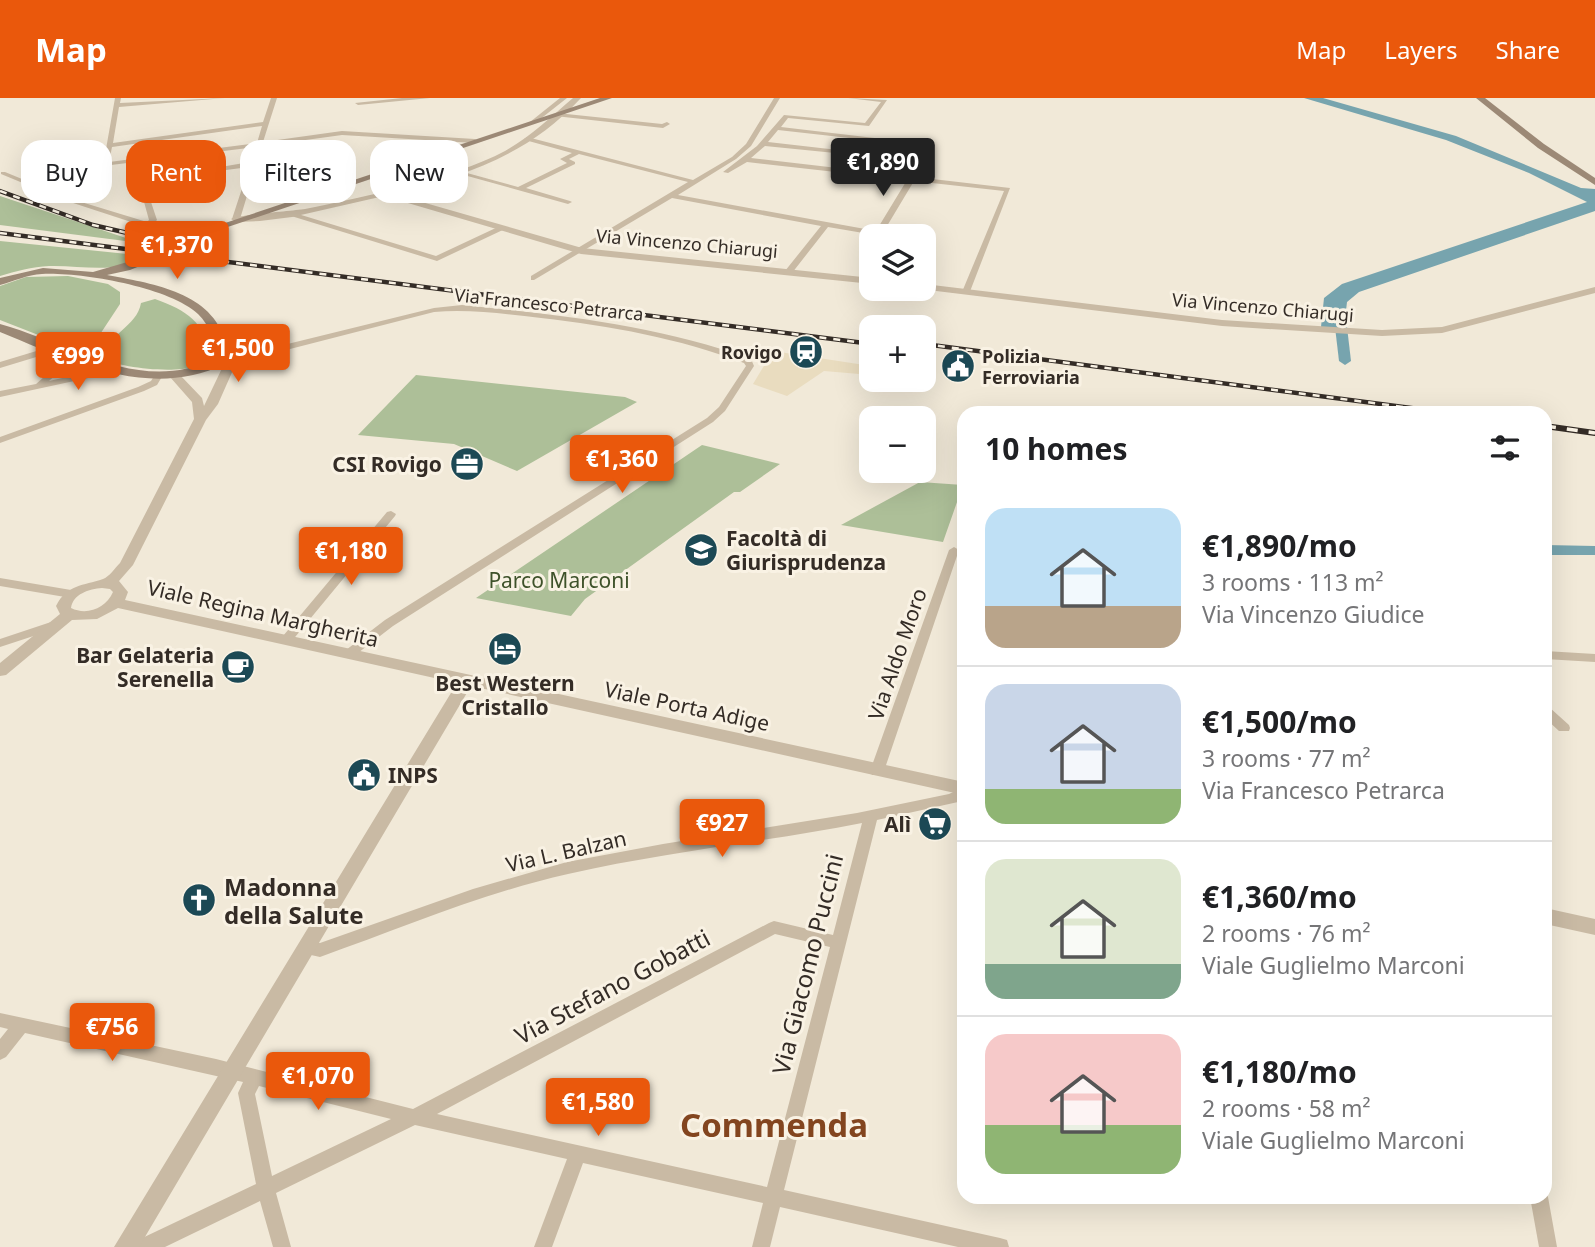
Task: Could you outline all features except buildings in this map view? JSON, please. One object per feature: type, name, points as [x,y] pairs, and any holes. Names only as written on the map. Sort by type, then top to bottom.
[{"type":"main road","points":[[179,238],[608,98]]},
{"type":"main road","points":[[1480,98],[1541,146],[1595,182]]},
{"type":"main road","points":[[77,274],[106,272],[150,258],[136,275],[149,288]]},
{"type":"main road","points":[[0,328],[116,369],[159,375],[192,375],[214,366],[224,355],[219,337],[204,313],[193,305],[149,288],[77,274],[40,271],[4,279]]},
{"type":"street","points":[[110,140],[118,102],[222,98]]},
{"type":"street","points":[[261,140],[274,98]]},
{"type":"street","points":[[358,103],[427,98]]},
{"type":"street","points":[[532,123],[531,121],[549,112],[564,98]]},
{"type":"street","points":[[468,168],[505,154],[577,98]]},
{"type":"street","points":[[534,278],[684,190],[742,151],[777,98]]},
{"type":"street","points":[[684,190],[692,189],[748,160],[766,144],[786,116],[867,125],[885,101],[851,98]]},
{"type":"street","points":[[557,115],[663,126],[667,124]]},
{"type":"street","points":[[112,145],[265,124]]},
{"type":"street","points":[[407,136],[415,125]]},
{"type":"street","points":[[776,128],[883,141]]},
{"type":"street","points":[[300,140],[342,134],[475,141]]},
{"type":"street","points":[[527,139],[695,182]]},
{"type":"street","points":[[766,144],[873,156]]},
{"type":"street","points":[[112,164],[240,148]]},
{"type":"street","points":[[519,189],[573,163],[564,159],[579,152]]},
{"type":"street","points":[[748,160],[1008,188],[966,292]]},
{"type":"street","points":[[3,173],[66,199],[149,224],[179,238]]},
{"type":"street","points":[[468,175],[568,202]]},
{"type":"street","points":[[884,224],[912,178]]},
{"type":"street","points":[[241,203],[236,219],[291,213],[370,196]]},
{"type":"street","points":[[673,196],[859,230]]},
{"type":"street","points":[[148,203],[153,220],[149,224]]},
{"type":"street","name":"Via Vincenzo Chiarugi","points":[[417,203],[581,251],[859,279]]},
{"type":"street","points":[[291,213],[437,259],[503,228]]},
{"type":"street","name":"Via Vincenzo Chiarugi","points":[[789,271],[825,226]]},
{"type":"street","name":"Via Vincenzo Chiarugi","points":[[936,288],[1222,323],[1359,332],[1442,330],[1595,290]]},
{"type":"street","name":"Via Francesco Petrarca","points":[[224,355],[262,354],[449,308],[663,333],[747,361],[750,366],[722,409],[694,431],[388,623],[350,653]]},
{"type":"street","points":[[0,365],[56,350],[57,370],[33,387]]},
{"type":"street","points":[[109,583],[126,565],[200,419],[212,404],[231,361],[224,355]]},
{"type":"street","points":[[0,394],[116,369]]},
{"type":"street","points":[[0,440],[141,389],[154,383],[159,375]]},
{"type":"street","points":[[176,377],[198,401],[200,419]]},
{"type":"street","points":[[287,639],[391,513]]},
{"type":"street","name":"Via Aldo Moro","points":[[877,771],[954,550]]},
{"type":"street","points":[[0,582],[71,594]]},
{"type":"street","points":[[0,643],[63,619],[93,615],[117,603],[120,588],[109,583],[85,586],[71,594],[63,606],[63,619]]},
{"type":"street","name":"Viale Regina Margherita","points":[[117,603],[400,666]]},
{"type":"street","points":[[0,671],[63,619]]},
{"type":"street","points":[[1552,655],[1595,658]]},
{"type":"street","name":"Viale Porta Adige","points":[[400,666],[957,788]]},
{"type":"street","points":[[126,1247],[467,680]]},
{"type":"street","points":[[1552,717],[1564,728]]},
{"type":"street","name":"Via L. Balzan","points":[[307,948],[320,950],[487,892],[566,869],[871,816],[957,795]]},
{"type":"street","name":"Via Giacomo Puccini","points":[[761,1247],[871,816]]},
{"type":"street","points":[[1552,918],[1595,928]]},
{"type":"street","name":"Via Stefano Gobatti","points":[[145,1247],[414,1117],[774,927],[838,942]]},
{"type":"street","points":[[0,1020],[232,1071],[414,1117],[1000,1247]]},
{"type":"street","points":[[0,1052],[22,1024]]},
{"type":"street","points":[[255,1077],[246,1093],[266,1188],[282,1247]]},
{"type":"street","points":[[543,1247],[578,1153]]},
{"type":"street","points":[[1540,1204],[1548,1247]]},
{"type":"green space","points":[[0,196],[141,243],[0,225]]},
{"type":"green space","points":[[0,241],[147,256],[135,262],[111,267],[49,266],[0,276]]},
{"type":"green space","points":[[68,276],[108,284],[120,292],[120,304],[87,354],[0,320],[0,286],[26,277]]},
{"type":"green space","points":[[155,299],[177,308],[199,326],[212,357],[205,364],[192,368],[159,370],[125,365],[102,358],[110,343],[134,318],[141,303]]},
{"type":"green space","points":[[416,375],[625,397],[637,402],[517,471],[454,444],[358,435]]},
{"type":"green space","name":"Parco Marconi","points":[[702,445],[780,464],[740,492],[734,492],[585,599],[571,616],[476,598]]},
{"type":"green space","points":[[918,483],[957,485],[957,502],[943,542],[841,525]]},
{"type":"shaded area","points":[[773,351],[859,364],[859,374],[824,371],[787,396],[753,384]]},
{"type":"water","points":[[1304,98],[1323,98],[1456,136],[1581,188],[1595,189],[1595,211],[1359,292],[1347,302],[1344,328],[1321,327],[1324,298],[1342,284],[1587,202],[1529,173],[1446,140]]},
{"type":"water","points":[[1552,545],[1595,546],[1595,555],[1552,555]]},
{"type":"waterway","points":[[1339,310],[1345,361]]},
{"type":"tunnel","points":[[152,256],[176,241]]},
{"type":"railway","points":[[0,191],[93,225],[188,247]]},
{"type":"railway","points":[[0,233],[859,342]]},
{"type":"railway","points":[[936,346],[1396,406]]},
{"type":"railway","points":[[1552,427],[1595,433]]},
{"type":"place","name":"Rovigo","points":[[806,352]]},
{"type":"place","name":"Polizia Ferroviaria","points":[[958,366]]},
{"type":"place","name":"CSI Rovigo","points":[[467,464]]},
{"type":"place","name":"Facoltà di Giurisprudenza","points":[[701,550]]},
{"type":"place","name":"Best Western Cristallo","points":[[505,649]]},
{"type":"place","name":"Bar Gelateria Serenella","points":[[238,667]]},
{"type":"place","name":"INPS","points":[[364,775]]},
{"type":"place","name":"Alì","points":[[935,824]]},
{"type":"place","name":"Madonna della Salute","points":[[199,900]]},
{"type":"district","name":"Commenda","points":[[774,1124]]}]
